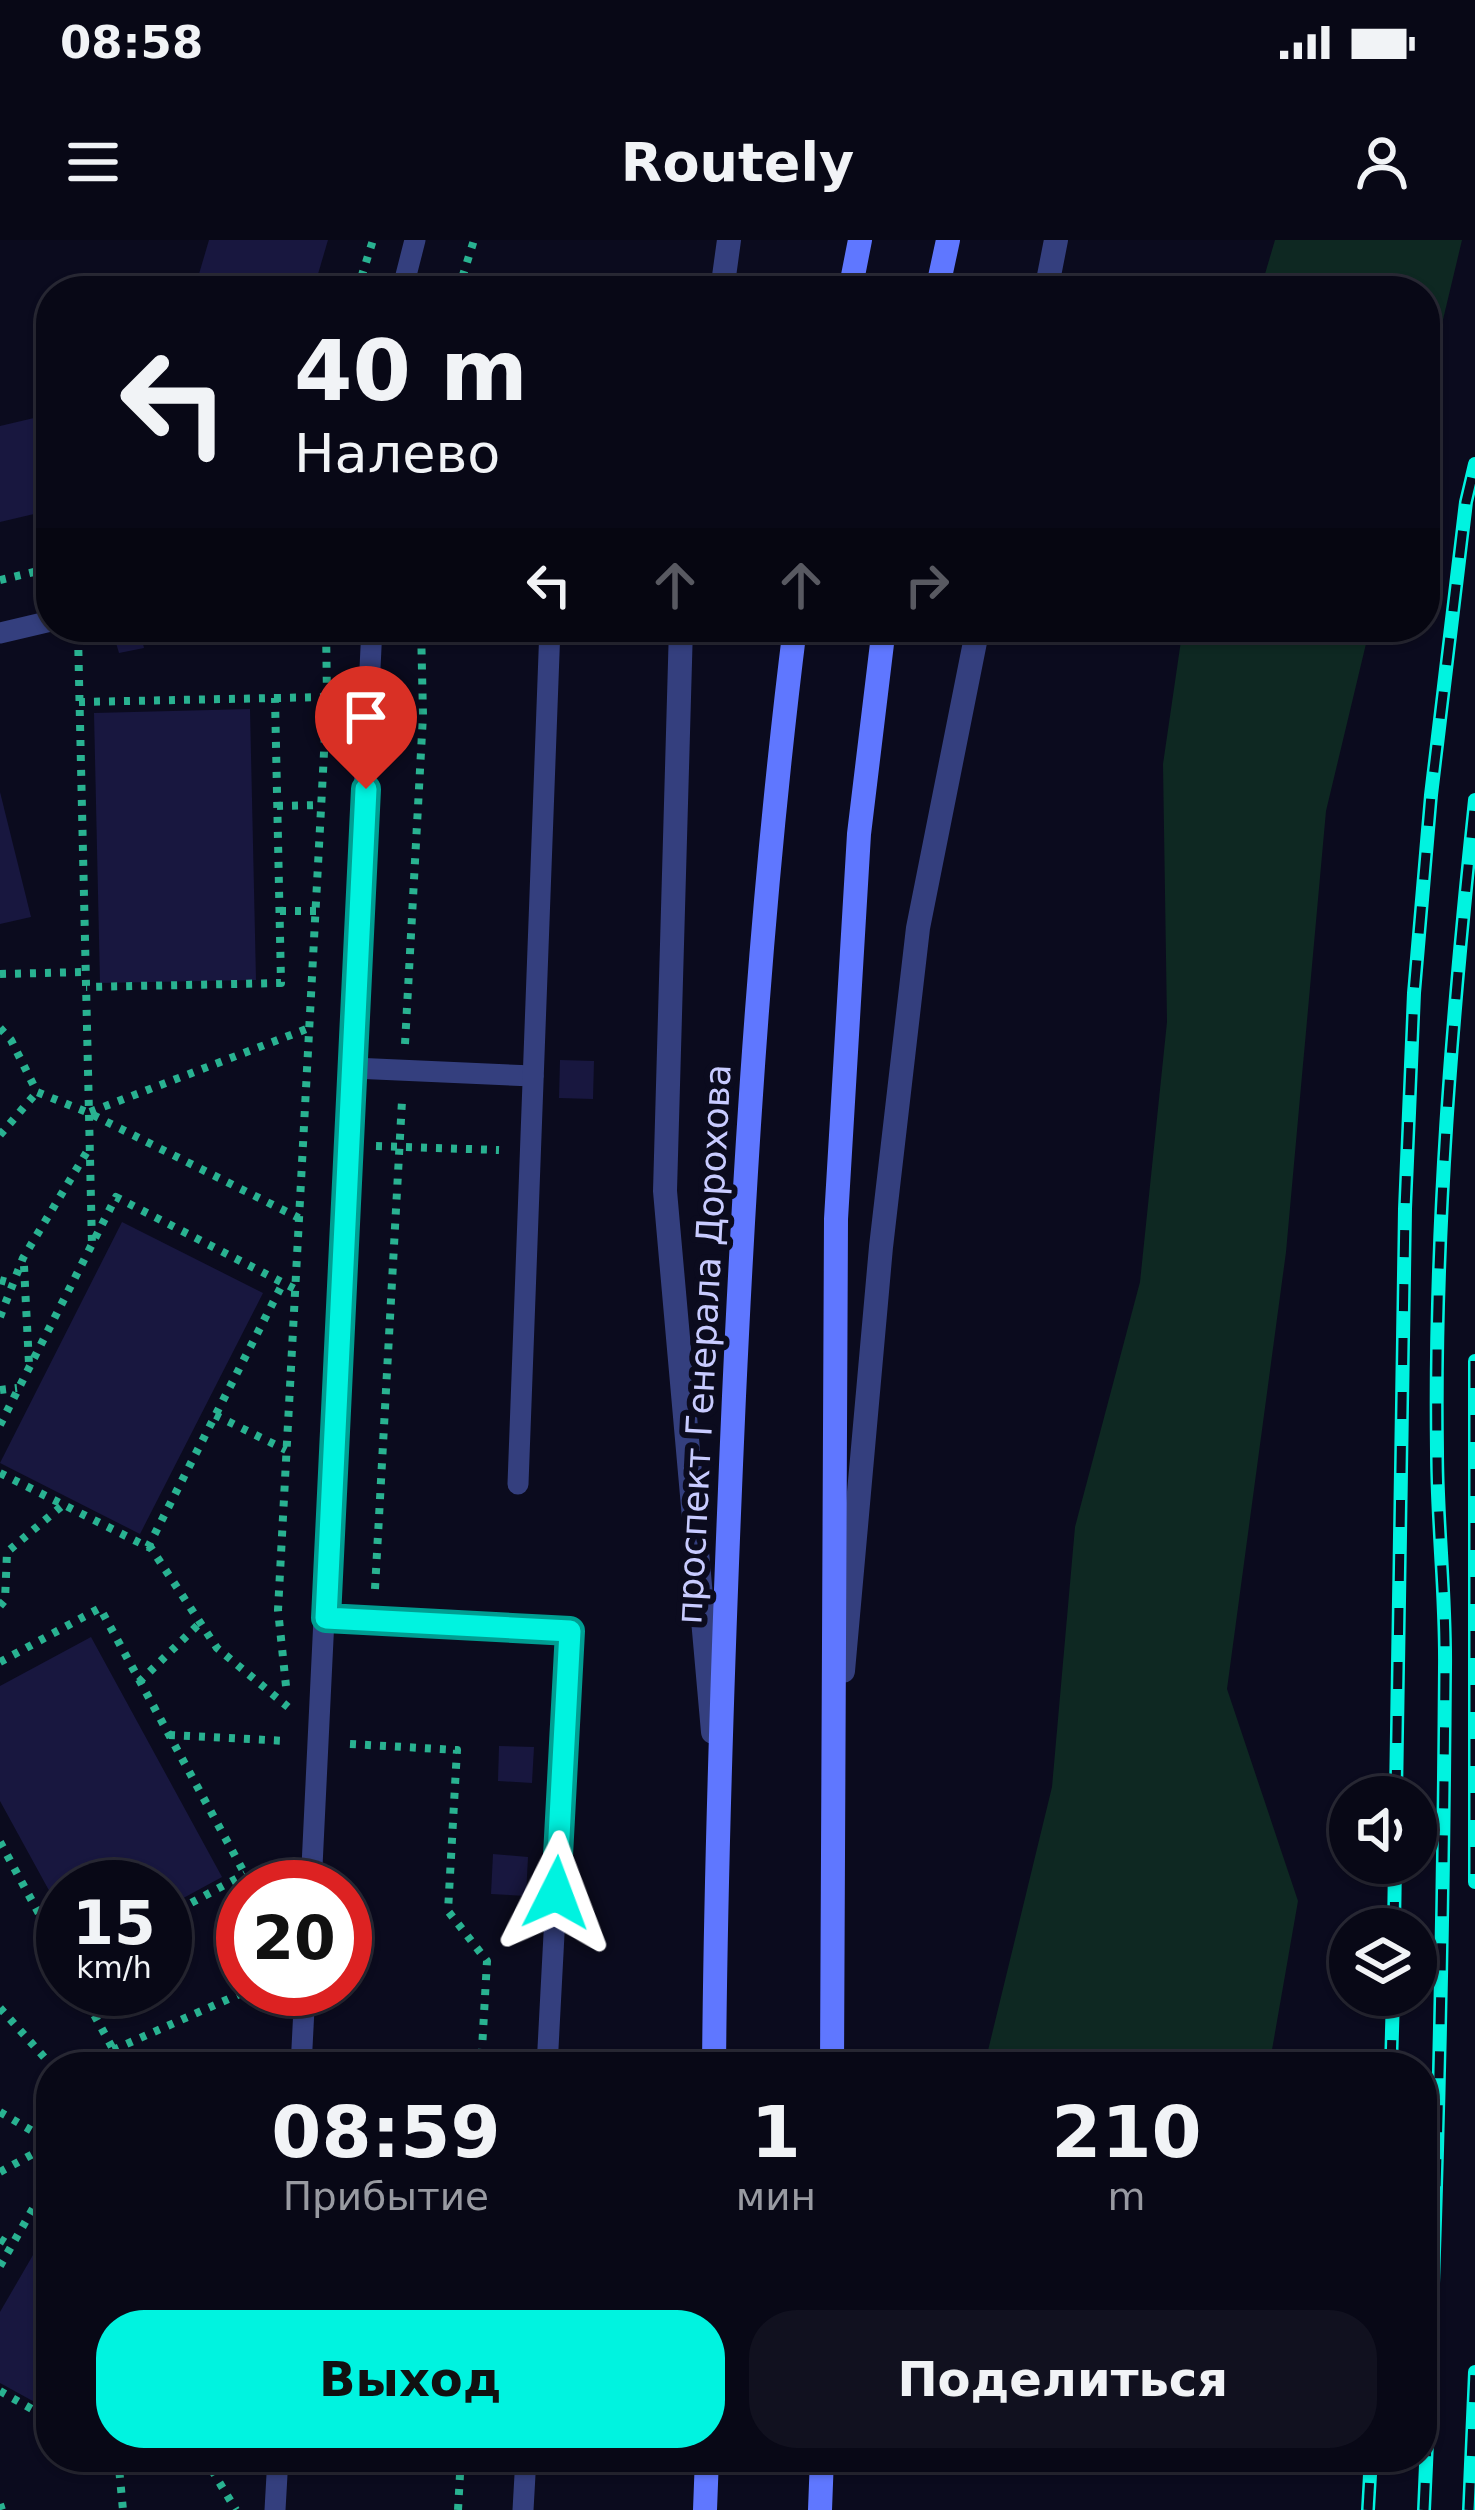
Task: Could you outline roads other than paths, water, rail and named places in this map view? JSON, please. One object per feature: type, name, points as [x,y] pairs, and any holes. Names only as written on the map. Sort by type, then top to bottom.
[{"type":"main road","points":[[853,276],[860,240]]},
{"type":"main road","points":[[940,276],[948,240]]},
{"type":"main road","name":"проспект Генерала Дорохова","points":[[714,2052],[717,1774],[743,1212],[771,817],[793,642]]},
{"type":"main road","points":[[832,2052],[836,1219],[859,834],[882,642]]},
{"type":"main road","points":[[705,2510],[706,2472]]},
{"type":"main road","points":[[820,2510],[821,2472]]},
{"type":"street","points":[[724,276],[729,240]]},
{"type":"street","points":[[1049,276],[1056,240]]},
{"type":"street","points":[[681,642],[665,1191],[717,1774]]},
{"type":"street","points":[[834,1774],[881,1247],[918,928],[976,642]]},
{"type":"lane","points":[[406,276],[415,240]]},
{"type":"lane","points":[[0,634],[36,625]]},
{"type":"lane","points":[[313,1860],[371,642]]},
{"type":"lane","points":[[518,1484],[549,642]]},
{"type":"lane","points":[[353,1068],[533,1076]]},
{"type":"lane","points":[[326,1618],[570,1631],[548,2052]]},
{"type":"lane","points":[[302,2052],[304,2016]]},
{"type":"lane","points":[[275,2510],[277,2472]]},
{"type":"lane","points":[[523,2510],[525,2472]]},
{"type":"railway","points":[[1396,1776],[1405,1209],[1414,993],[1431,795],[1466,502],[1475,464]]},
{"type":"railway","points":[[1437,2152],[1445,1641],[1437,1451],[1438,1288],[1452,1044],[1475,800]]},
{"type":"railway","points":[[1475,1361],[1475,1882]]},
{"type":"railway","points":[[1394,1908],[1395,1884]]},
{"type":"railway","points":[[1391,2052],[1392,2016]]},
{"type":"railway","points":[[1469,2510],[1475,2372]]},
{"type":"railway","points":[[1368,2510],[1370,2472]]},
{"type":"railway","points":[[1424,2510],[1425,2472]]}]
